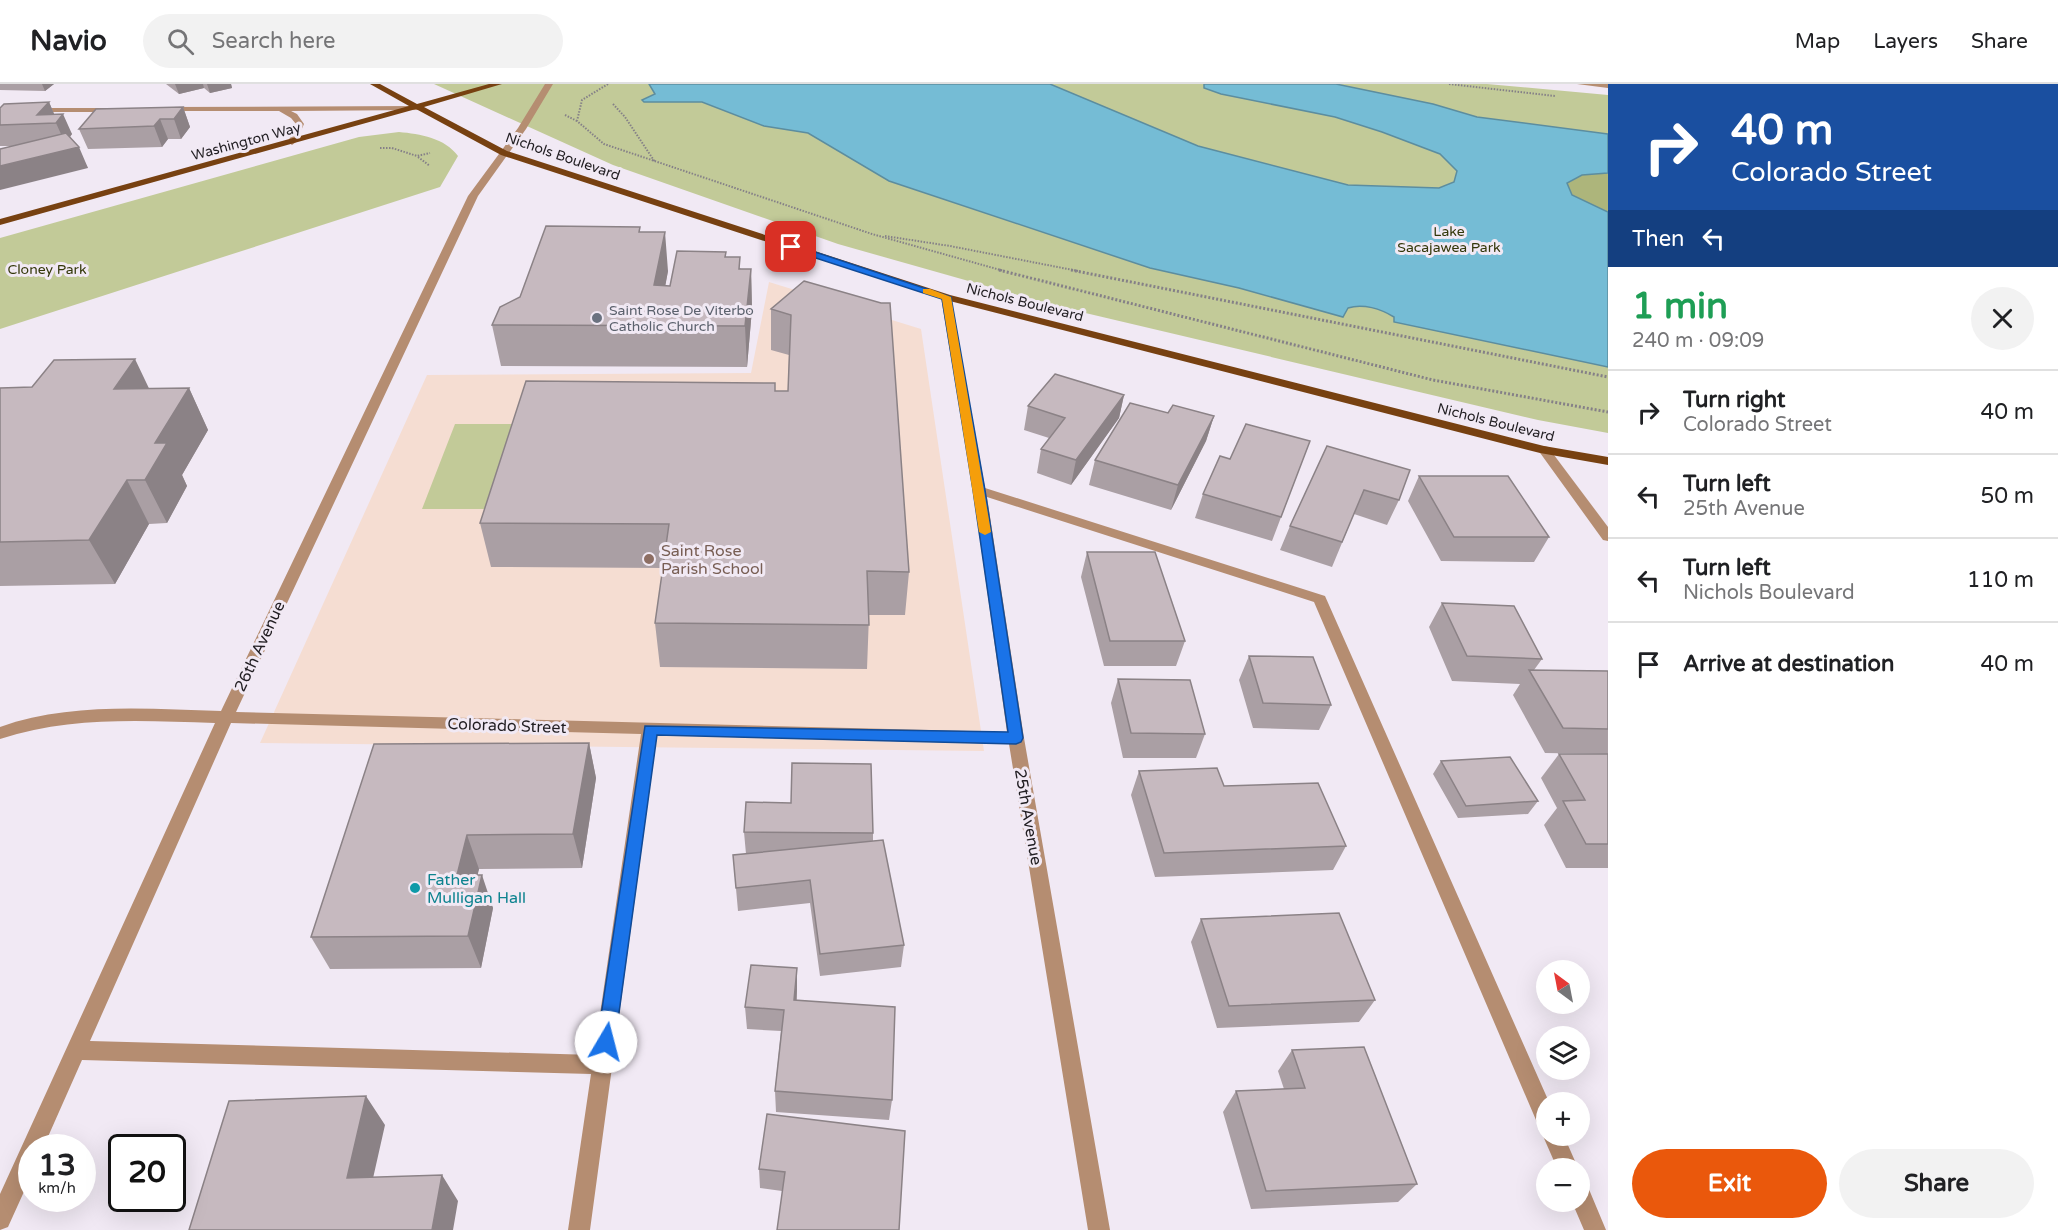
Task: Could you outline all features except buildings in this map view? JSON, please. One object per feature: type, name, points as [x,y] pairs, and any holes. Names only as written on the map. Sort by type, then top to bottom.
[{"type":"main road","name":"Nichols Boulevard","points":[[374,84],[504,153],[946,297],[1544,450],[1608,461]]},
{"type":"main road","name":"Washington Way","points":[[0,222],[498,84]]},
{"type":"street","points":[[504,153],[549,84]]},
{"type":"street","points":[[1581,84],[1608,86]]},
{"type":"street","points":[[152,110],[417,108]]},
{"type":"street","points":[[281,109],[294,116],[300,124],[292,142]]},
{"type":"street","points":[[0,110],[129,110]]},
{"type":"street","name":"26th Avenue","points":[[38,1134],[226,717],[473,196],[504,153]]},
{"type":"street","name":"25th Avenue","points":[[946,297],[979,490],[1016,738],[1099,1230]]},
{"type":"street","points":[[1544,450],[1608,537]]},
{"type":"street","points":[[979,490],[1320,599],[1536,1097]]},
{"type":"street","name":"Colorado Street","points":[[0,733],[17,727],[102,714],[1016,738]]},
{"type":"street","points":[[579,1230],[650,730]]},
{"type":"street","points":[[76,1050],[603,1065]]},
{"type":"street","name":"26th Avenue","points":[[0,1219],[18,1179]]},
{"type":"street","points":[[1587,1212],[1594,1230]]},
{"type":"path","points":[[608,84],[582,100],[578,121],[604,144],[872,234],[1068,289],[1433,380],[1608,412]]},
{"type":"path","points":[[1449,84],[1562,97]]},
{"type":"path","points":[[613,104],[625,117],[656,162]]},
{"type":"path","points":[[390,143],[392,148],[417,156],[430,166]]},
{"type":"path","points":[[417,156],[430,153]]},
{"type":"path","points":[[872,234],[944,243],[1044,262],[1141,284],[1447,341],[1608,376]]},
{"type":"shaded area","name":"Saint Rose Parish School","points":[[769,282],[921,329],[984,751],[260,743],[427,375],[751,373]]},
{"type":"green space","name":"Lake Sacajawea Park","points":[[434,84],[1487,84],[1608,95],[1608,433],[1538,420],[1060,307],[838,244],[613,165]]},
{"type":"green space","name":"Cloney Park","points":[[399,132],[439,141],[458,156],[440,187],[0,329],[0,238],[359,137]]},
{"type":"green space","points":[[1608,173],[1608,212],[1572,195],[1567,183],[1582,175]]},
{"type":"green space","points":[[455,424],[519,424],[492,509],[422,509]]},
{"type":"water","points":[[649,84],[1050,84],[1198,146],[1348,185],[1439,188],[1454,182],[1457,171],[1440,154],[1382,132],[1335,117],[1221,94],[1204,88],[1204,84],[1336,84],[1433,104],[1477,117],[1608,134],[1608,173],[1582,175],[1567,183],[1572,195],[1608,212],[1608,367],[1394,322],[1394,317],[1372,308],[1360,306],[1348,308],[1343,317],[1239,288],[1150,268],[889,181],[808,133],[764,126],[702,102],[644,102],[642,100],[655,94]]},
{"type":"slow traffic","points":[[927,291],[946,297],[985,532]]},
{"type":"place","name":"Saint Rose De Viterbo Catholic Church","points":[[597,318]]},
{"type":"place","name":"Saint Rose Parish School","points":[[649,559]]},
{"type":"place","name":"Father Mulligan Hall","points":[[415,888]]},
{"type":"route","points":[[606,1042],[650,730],[1016,738],[979,490],[946,297],[791,247]]}]
